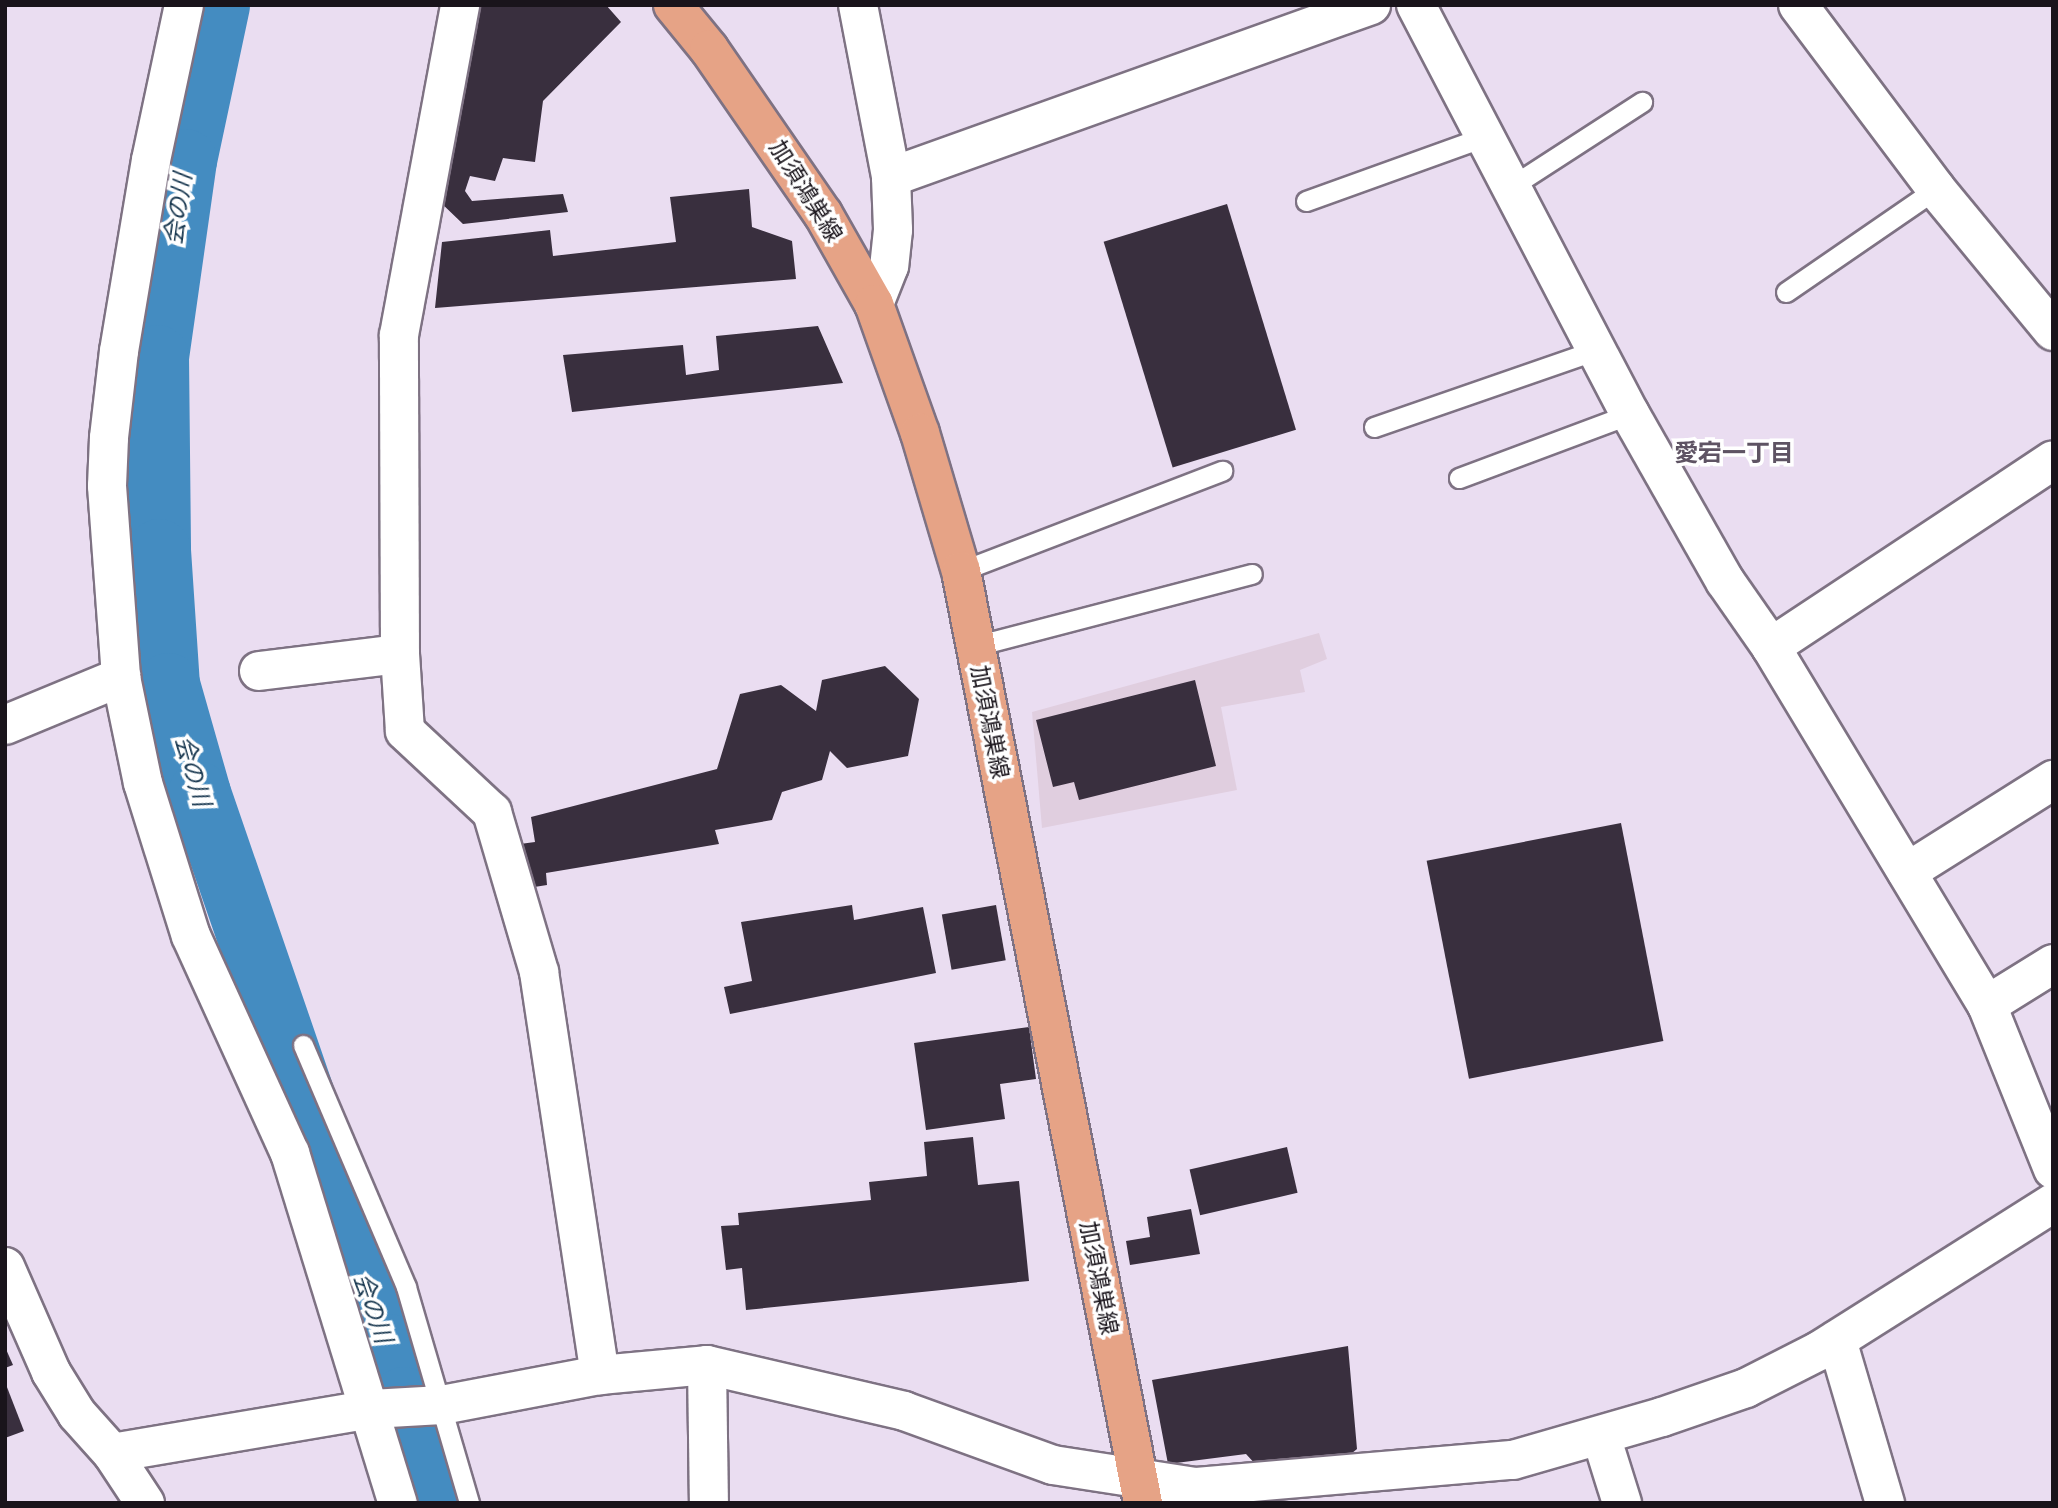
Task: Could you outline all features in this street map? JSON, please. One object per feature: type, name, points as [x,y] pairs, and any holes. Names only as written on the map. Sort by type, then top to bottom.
[{"type":"main road","name":"加須鴻巣線","points":[[673,5],[709,49],[823,214],[874,304],[920,433],[961,571],[1141,1491]]},
{"type":"street","points":[[184,5],[151,160],[119,351],[109,438],[107,486],[121,677],[143,783],[191,936],[290,1153],[379,1409],[398,1503]]},
{"type":"street","points":[[460,5],[399,335],[400,654],[405,731],[492,812],[539,972],[600,1375]]},
{"type":"street","points":[[858,5],[891,177],[893,230],[889,266],[874,304]]},
{"type":"street","points":[[891,177],[1371,5]]},
{"type":"street","points":[[1416,5],[1630,414],[1725,581],[1771,647],[1987,1005],[2053,1168]]},
{"type":"street","points":[[1798,5],[1936,189],[2053,331]]},
{"type":"street","points":[[1771,647],[2053,460]]},
{"type":"street","points":[[260,671],[400,654]]},
{"type":"street","points":[[5,725],[121,677]]},
{"type":"street","points":[[1907,872],[2053,780]]},
{"type":"street","points":[[1987,1005],[2053,964]]},
{"type":"street","points":[[112,1453],[379,1409],[434,1404],[600,1375],[707,1365],[904,1411],[1053,1465],[1141,1491],[1408,1471],[1514,1460],[1601,1436],[1746,1388],[1837,1340],[2053,1203]]},
{"type":"street","points":[[6,1273],[51,1372],[77,1414],[112,1453],[145,1503]]},
{"type":"street","points":[[1837,1340],[1885,1503]]},
{"type":"street","points":[[707,1365],[709,1503]]},
{"type":"street","points":[[1601,1436],[1622,1503]]},
{"type":"lane","points":[[1512,186],[1642,102]]},
{"type":"lane","points":[[1306,201],[1484,137]]},
{"type":"lane","points":[[1786,292],[1936,189]]},
{"type":"lane","points":[[1374,427],[1585,354],[1596,347]]},
{"type":"lane","points":[[1459,478],[1630,414]]},
{"type":"lane","points":[[961,571],[1222,471]]},
{"type":"lane","points":[[975,646],[1252,574]]},
{"type":"lane","points":[[303,1045],[407,1287],[434,1404],[444,1424],[469,1503]]},
{"type":"shaded area","points":[[1319,633],[1327,659],[1300,670],[1305,692],[1221,707],[1237,790],[1042,828],[1032,712]]},
{"type":"building","points":[[474,5],[606,5],[621,22],[543,101],[535,162],[503,158],[495,181],[470,176],[465,191],[472,201],[563,194],[568,212],[463,224],[438,200]]},
{"type":"building","points":[[749,189],[752,227],[792,241],[796,279],[435,308],[442,242],[550,230],[553,256],[676,242],[670,197]]},
{"type":"building","points":[[1227,204],[1296,430],[1173,467],[1104,242]]},
{"type":"building","points":[[818,326],[843,383],[572,412],[563,355],[683,345],[686,375],[719,370],[716,336]]},
{"type":"building","points":[[885,666],[919,699],[908,756],[847,768],[830,751],[822,780],[782,792],[772,820],[715,830],[719,844],[546,873],[547,885],[528,888],[520,844],[535,842],[531,817],[717,769],[740,694],[781,685],[816,711],[822,680]]},
{"type":"building","points":[[1195,680],[1216,766],[1079,800],[1074,782],[1053,787],[1036,720]]},
{"type":"building","points":[[1621,823],[1663,1041],[1469,1079],[1427,861]]},
{"type":"building","points":[[852,905],[854,920],[923,907],[936,973],[730,1014],[724,987],[752,981],[741,922]]},
{"type":"building","points":[[996,905],[1006,960],[952,970],[942,915]]},
{"type":"building","points":[[1029,1027],[1036,1079],[1000,1084],[1005,1119],[926,1130],[914,1043]]},
{"type":"building","points":[[973,1137],[978,1185],[1019,1181],[1029,1281],[746,1310],[742,1268],[726,1270],[721,1226],[739,1225],[738,1213],[871,1200],[869,1182],[927,1176],[924,1142]]},
{"type":"building","points":[[1287,1147],[1298,1193],[1200,1215],[1190,1169]]},
{"type":"building","points":[[1191,1209],[1200,1254],[1130,1265],[1126,1241],[1150,1237],[1147,1217]]},
{"type":"building","points":[[1348,1346],[1357,1449],[1341,1462],[1258,1467],[1246,1454],[1168,1464],[1152,1380]]},
{"type":"building","points":[[5,1347],[13,1365],[5,1368]]},
{"type":"building","points":[[5,1382],[24,1431],[5,1438]]},
{"type":"waterway","name":"会の川","points":[[218,5],[185,160],[157,356],[159,550],[168,684],[199,793],[389,1345],[403,1398],[414,1415],[445,1503]]},
{"type":"district","name":"愛宕一丁目","points":[[1734,453]]}]
